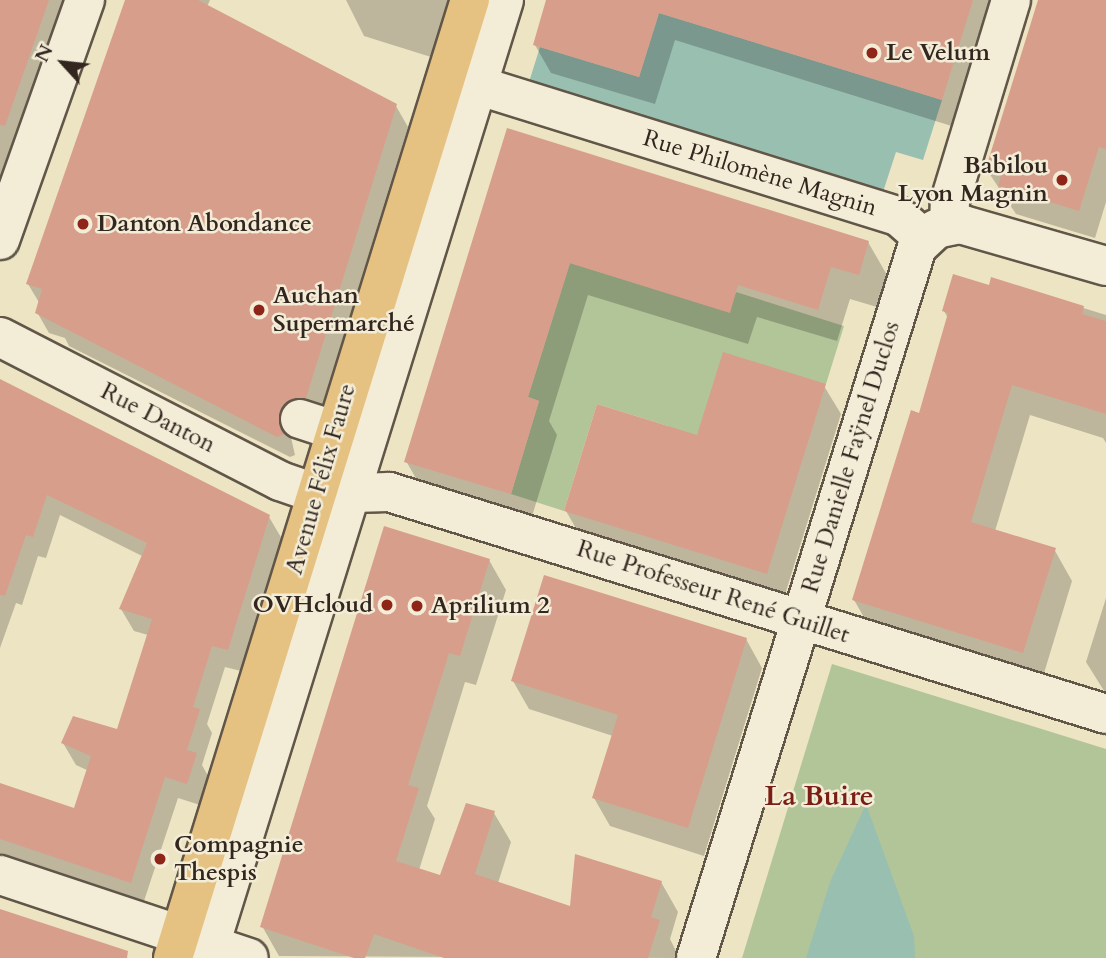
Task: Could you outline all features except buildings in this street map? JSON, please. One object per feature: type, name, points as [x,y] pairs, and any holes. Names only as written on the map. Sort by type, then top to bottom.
[{"type":"main road","name":"Avenue Félix Faure","points":[[192,949],[332,493],[317,424],[462,81],[470,0]]},
{"type":"street","points":[[0,240],[85,0]]},
{"type":"street","name":"Avenue Félix Faure","points":[[332,493],[462,81],[503,0]]},
{"type":"street","name":"Rue Danielle Faÿnel Duclos","points":[[696,958],[911,260],[936,231],[950,201],[1011,0]]},
{"type":"street","name":"Rue Philomène Magnin","points":[[462,81],[898,216],[936,231]]},
{"type":"street","points":[[936,231],[976,227],[1106,266]]},
{"type":"street","name":"Rue Danton","points":[[0,337],[280,481],[332,493]]},
{"type":"street","name":"Rue Professeur René Guillet","points":[[332,493],[388,492],[1106,713]]},
{"type":"street","points":[[0,875],[192,949],[249,958]]},
{"type":"shaded area","points":[[659,13],[942,100],[923,160],[896,152],[882,195],[529,82],[540,47],[639,77]]},
{"type":"shaded area","points":[[570,263],[729,312],[736,292],[844,326],[826,384],[694,446],[668,426],[597,404],[564,511],[511,494],[539,401],[528,397]]},
{"type":"shaded area","points":[[832,664],[1106,749],[1106,958],[742,958]]},
{"type":"shaded area","points":[[866,804],[914,936],[915,958],[806,958],[830,882]]},
{"type":"place","name":"Le Velum","points":[[872,53]]},
{"type":"place","name":"Babilou Lyon Magnin","points":[[1062,180]]},
{"type":"place","name":"Danton Abondance","points":[[83,224]]},
{"type":"place","name":"Auchan Supermarché","points":[[259,310]]},
{"type":"place","name":"OVHcloud","points":[[387,605]]},
{"type":"place","name":"Aprilium 2","points":[[417,606]]},
{"type":"place","name":"Compagnie Thespis","points":[[160,859]]},
{"type":"district","name":"La Buire","points":[[819,796]]}]
